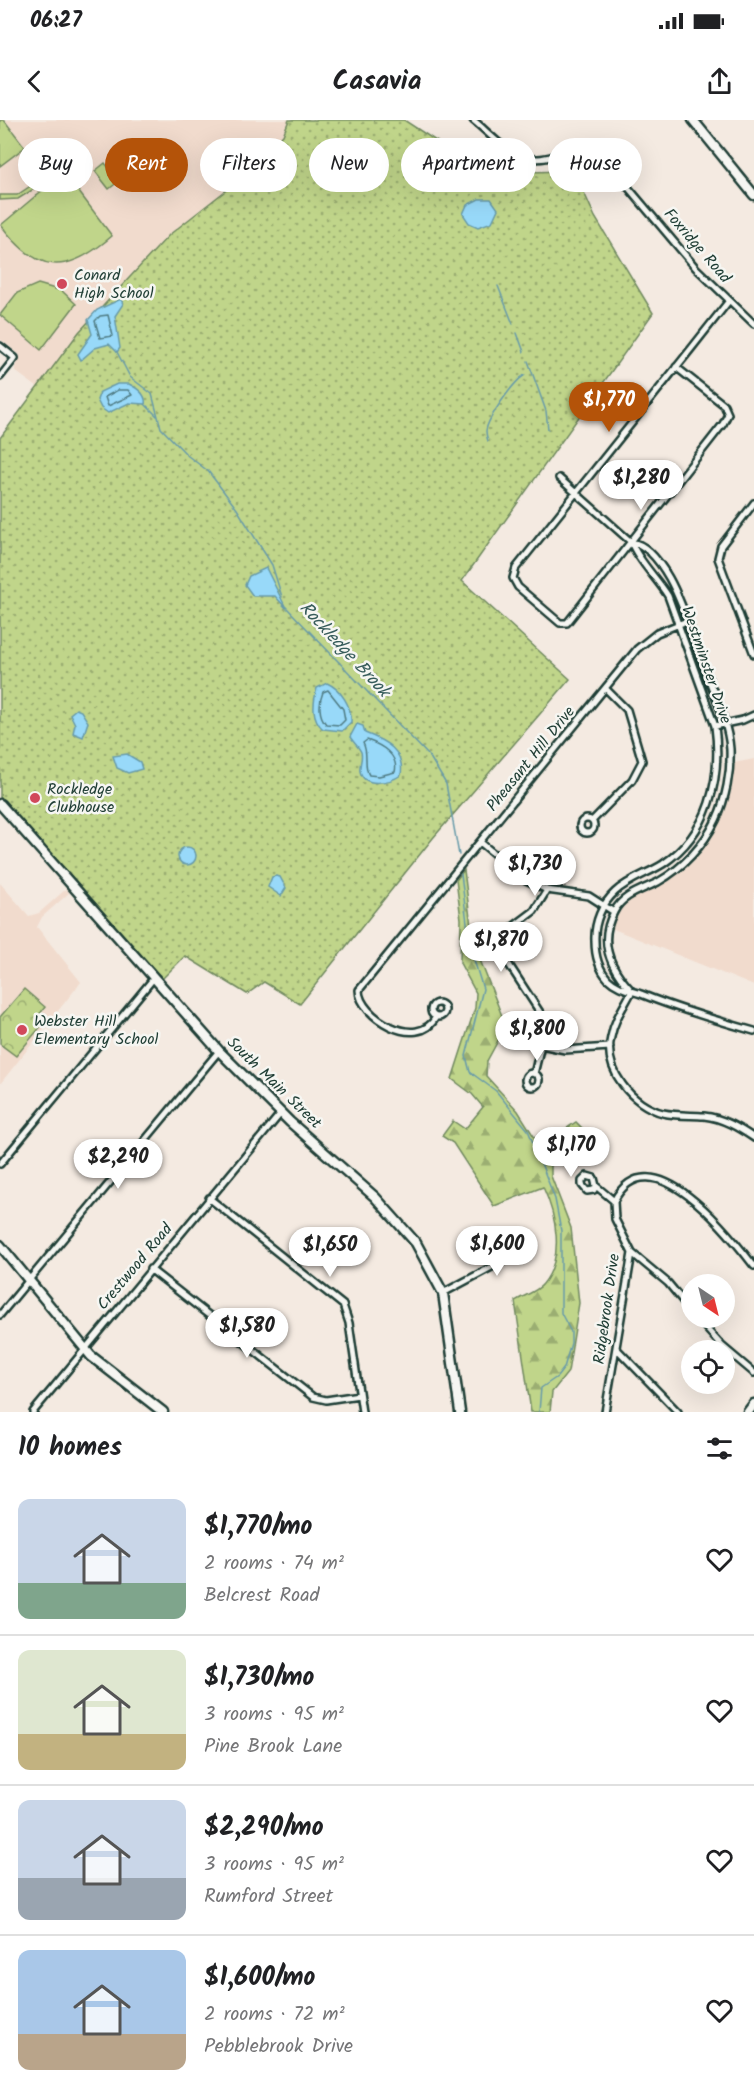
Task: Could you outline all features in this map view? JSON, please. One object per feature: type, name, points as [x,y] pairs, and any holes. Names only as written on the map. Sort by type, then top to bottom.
[{"type":"main road","points":[[693,120],[754,195]]},
{"type":"main road","name":"South Main Street","points":[[0,804],[219,1051],[281,1113],[392,1214],[423,1252],[443,1293],[460,1412]]},
{"type":"main road","points":[[0,1245],[85,1349],[163,1412]]},
{"type":"main road","points":[[748,1412],[754,1404]]},
{"type":"street","name":"Foxridge Road","points":[[473,120],[512,153],[524,158],[553,158],[581,148],[600,154],[696,268],[728,302],[754,324]]},
{"type":"street","points":[[676,367],[724,405],[728,414],[723,424],[567,623],[555,620],[518,587],[513,578],[516,568],[676,367],[728,302]]},
{"type":"street","points":[[0,346],[15,358],[0,377]]},
{"type":"street","name":"Westminster Drive","points":[[559,478],[631,542],[668,596],[715,726],[717,774],[709,807],[701,822],[673,856],[620,887],[604,905]]},
{"type":"street","points":[[754,503],[721,546],[718,558],[754,654]]},
{"type":"street","name":"Westminster Drive","points":[[614,912],[635,892],[672,873],[697,849],[709,833],[722,805],[728,780],[730,747],[725,725],[678,597],[657,561],[640,543],[631,542]]},
{"type":"street","name":"Pheasant Hill Drive","points":[[436,1017],[433,1023],[422,1031],[401,1032],[365,1007],[359,990],[647,639],[687,621]]},
{"type":"street","points":[[747,637],[754,633]]},
{"type":"street","points":[[592,821],[632,780],[642,761],[627,710],[606,689]]},
{"type":"street","points":[[715,726],[754,715]]},
{"type":"street","points":[[480,842],[524,879],[547,890],[582,894],[614,912],[607,938],[609,957],[617,975],[632,991]]},
{"type":"street","points":[[534,1074],[544,1026],[541,1012],[506,960],[502,946],[506,932],[534,911],[547,890]]},
{"type":"street","points":[[604,905],[596,927],[598,962],[613,984],[691,1014],[754,1030]]},
{"type":"street","points":[[0,1164],[153,979]]},
{"type":"street","points":[[632,991],[615,1022],[610,1047],[613,1066],[619,1079],[639,1101],[666,1114],[707,1116],[733,1124],[754,1138]]},
{"type":"street","points":[[541,1045],[565,1050],[610,1047]]},
{"type":"street","points":[[0,1315],[219,1051]]},
{"type":"street","name":"Crestwood Road","points":[[33,1412],[281,1113]]},
{"type":"street","points":[[596,1186],[614,1201],[628,1184],[643,1178],[671,1184],[707,1212],[731,1236],[754,1266]]},
{"type":"street","points":[[209,1198],[344,1305],[349,1323],[362,1412]]},
{"type":"street","name":"Ridgebrook Drive","points":[[605,1412],[632,1253],[615,1219],[614,1201]]},
{"type":"street","points":[[443,1293],[518,1253],[526,1237]]},
{"type":"street","points":[[632,1253],[668,1283],[681,1299]]},
{"type":"street","points":[[150,1269],[313,1397],[326,1400],[360,1395]]},
{"type":"street","points":[[706,1328],[722,1346],[754,1373]]},
{"type":"street","points":[[616,1348],[678,1412]]},
{"type":"shaded area","name":"Conard High School","points":[[0,120],[289,120],[280,138],[200,138],[200,192],[224,192],[169,235],[79,332],[37,387],[15,371],[20,355],[0,339]]},
{"type":"shaded area","points":[[754,759],[754,986],[611,928],[616,916],[627,902],[678,873],[705,847],[725,811],[732,786],[734,763]]},
{"type":"shaded area","name":"Webster Hill Elementary School","points":[[0,883],[29,916],[39,913],[66,889],[69,893],[42,917],[37,927],[81,982],[0,1084]]},
{"type":"green space","points":[[0,120],[4,120],[18,138],[18,152],[0,166]]},
{"type":"green space","points":[[289,120],[404,120],[431,138],[401,138],[401,192],[536,192],[536,172],[548,171],[548,192],[584,192],[595,217],[653,313],[462,581],[570,679],[433,838],[300,1004],[264,982],[247,994],[185,956],[162,979],[0,797],[0,438],[79,332],[169,235],[224,192],[297,192],[297,138],[280,138]]},
{"type":"green space","points":[[105,163],[105,184],[95,171]]},
{"type":"green space","points":[[22,192],[29,192],[18,199],[0,200],[0,195],[17,195]]},
{"type":"green space","points":[[40,192],[79,192],[112,236],[81,258],[67,263],[54,264],[41,261],[28,253],[1,225]]},
{"type":"green space","points":[[38,284],[62,291],[76,304],[41,350],[0,315],[17,293]]},
{"type":"green space","points":[[464,870],[473,942],[506,1026],[487,1061],[486,1076],[518,1111],[540,1146],[576,1122],[586,1132],[551,1161],[551,1176],[571,1228],[579,1303],[568,1372],[552,1392],[550,1412],[531,1412],[515,1301],[541,1287],[554,1261],[555,1223],[548,1198],[543,1187],[494,1206],[453,1143],[442,1136],[453,1121],[465,1129],[483,1107],[472,1094],[452,1079],[475,1008],[476,993],[460,963],[461,919],[456,880]]},
{"type":"green space","points":[[24,989],[45,1007],[36,1019],[43,1024],[16,1056],[0,1044],[0,1017]]},
{"type":"water","points":[[479,199],[491,199],[498,209],[492,222],[478,227],[469,223],[463,214],[467,205]]},
{"type":"water","points":[[121,299],[123,304],[115,316],[120,348],[117,352],[109,344],[95,348],[81,360],[78,354],[92,334],[88,320],[97,310]]},
{"type":"water","points":[[117,384],[129,384],[143,394],[145,404],[129,403],[108,413],[101,408],[97,400],[100,392]]},
{"type":"water","points":[[266,568],[286,608],[275,596],[253,596],[245,585],[249,576]]},
{"type":"water","points":[[327,683],[341,694],[350,710],[351,722],[342,731],[323,729],[316,720],[314,705],[317,688]]},
{"type":"water","points":[[76,709],[81,711],[88,722],[83,737],[73,733],[75,724],[70,714]]},
{"type":"water","points":[[357,724],[363,726],[365,733],[387,743],[397,753],[400,759],[401,775],[391,780],[378,782],[362,777],[361,752],[350,737]]},
{"type":"water","points":[[127,754],[140,762],[142,769],[128,773],[117,768],[113,756]]},
{"type":"water","points":[[187,847],[193,850],[196,856],[193,862],[187,865],[181,862],[178,856],[181,850]]},
{"type":"water","points":[[272,877],[280,877],[286,888],[281,896],[268,887]]},
{"type":"waterway","points":[[498,286],[513,324]]},
{"type":"waterway","points":[[517,333],[524,352]]},
{"type":"waterway","name":"Rockledge Brook","points":[[117,352],[130,377],[152,394],[161,428],[188,456],[208,471],[237,509],[272,565],[282,597]]},
{"type":"waterway","points":[[528,361],[546,411],[548,429]]},
{"type":"waterway","points":[[488,441],[486,431],[491,418],[508,392],[525,375]]},
{"type":"waterway","points":[[145,404],[157,416]]},
{"type":"waterway","name":"Rockledge Brook","points":[[286,607],[430,757],[446,784],[459,855]]},
{"type":"waterway","name":"Rockledge Brook","points":[[461,874],[470,947],[483,989],[466,1056],[470,1072],[496,1091],[528,1130],[555,1199],[561,1231],[561,1313],[571,1332],[571,1343],[564,1368],[557,1377],[541,1388],[539,1412]]},
{"type":"place","name":"Conard High School","points":[[62,284]]},
{"type":"place","name":"Rockledge Clubhouse","points":[[35,798]]},
{"type":"place","name":"Webster Hill Elementary School","points":[[22,1030]]}]
